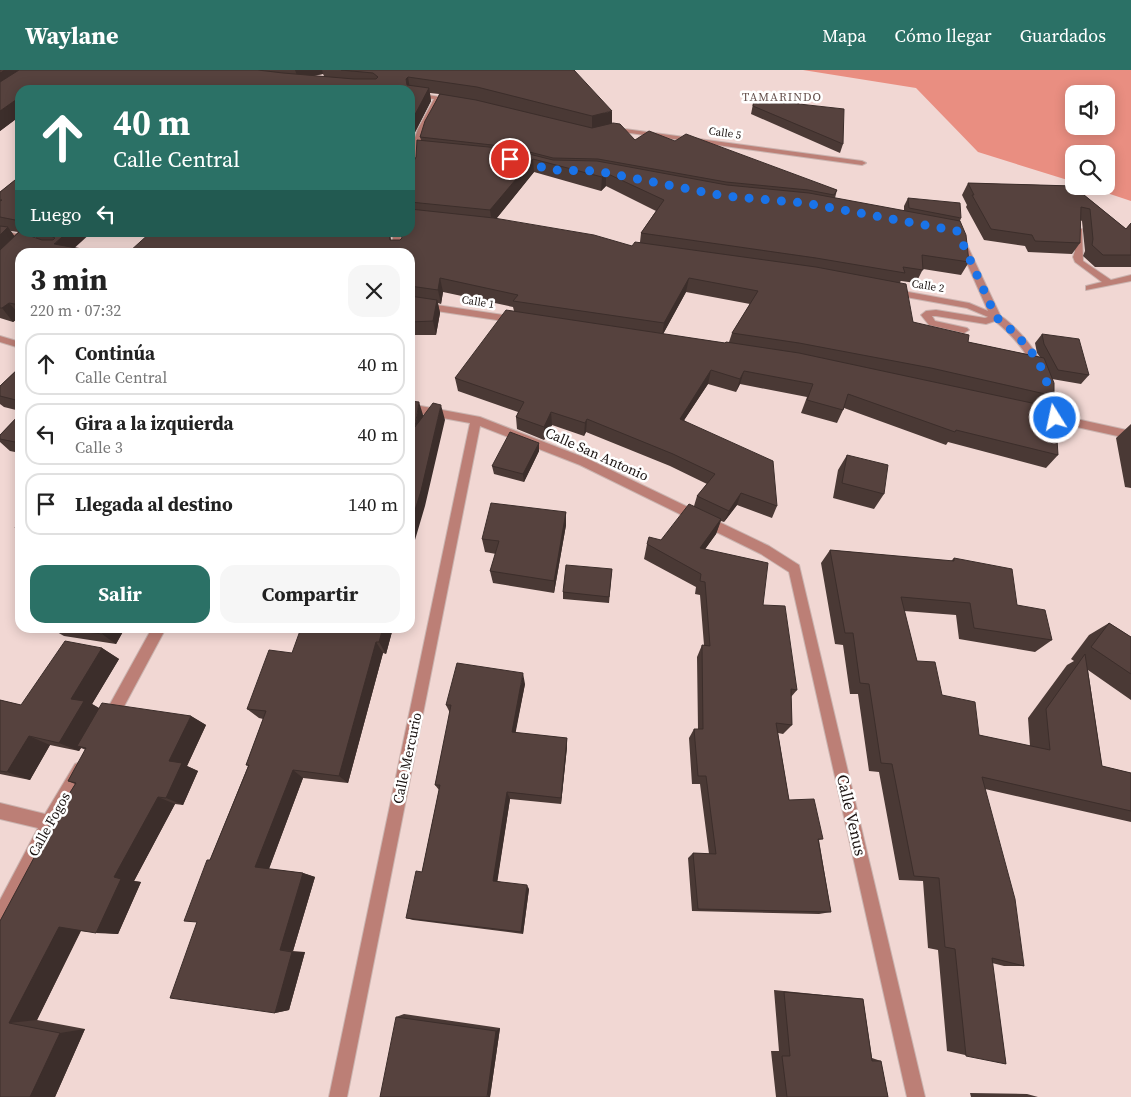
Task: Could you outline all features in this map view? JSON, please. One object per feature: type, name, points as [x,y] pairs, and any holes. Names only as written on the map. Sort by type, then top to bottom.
[{"type":"street","points":[[415,95],[462,101]]},
{"type":"street","points":[[415,143],[438,98]]},
{"type":"street","name":"Calle 5","points":[[598,131],[612,128],[862,163]]},
{"type":"street","points":[[415,149],[442,152]]},
{"type":"street","points":[[1078,222],[1079,251],[1077,257],[1086,267],[1109,283]]},
{"type":"street","points":[[957,231],[996,317],[1016,334],[1038,360],[1051,393],[1055,418]]},
{"type":"street","points":[[0,232],[15,236]]},
{"type":"street","points":[[20,237],[46,248]]},
{"type":"street","points":[[19,248],[28,239]]},
{"type":"street","points":[[1089,288],[1131,278]]},
{"type":"street","name":"Calle 2","points":[[882,290],[969,306],[996,317]]},
{"type":"street","name":"Calle 1","points":[[415,305],[531,322]]},
{"type":"street","points":[[964,330],[932,323],[926,315],[929,313],[946,314],[986,321],[996,317]]},
{"type":"street","points":[[0,339],[15,344]]},
{"type":"street","name":"Calle San Antonio","points":[[415,409],[476,420],[584,462],[765,550]]},
{"type":"street","points":[[1032,413],[1131,435]]},
{"type":"street","name":"Calle Mercurio","points":[[338,1097],[476,420]]},
{"type":"street","name":"Calle Venus","points":[[765,550],[795,569],[916,1097]]},
{"type":"street","points":[[100,734],[156,633]]},
{"type":"street","name":"Calle Fogos","points":[[0,917],[49,823],[86,758]]},
{"type":"street","points":[[0,811],[49,823]]},
{"type":"shaded area","points":[[803,70],[1131,70],[1131,201],[1113,195],[1115,195],[1115,145],[1065,145],[1065,179],[978,152],[916,88]]},
{"type":"building","points":[[19,70],[258,70],[354,79],[376,79],[378,77],[373,73],[341,70],[574,70],[612,111],[592,116],[477,87],[408,77],[406,79],[407,85],[15,85],[15,100],[0,111],[0,82]]},
{"type":"building","points":[[415,86],[429,88],[415,115]]},
{"type":"building","points":[[440,94],[476,100],[592,128],[613,123],[620,124],[635,140],[649,131],[675,141],[686,134],[837,190],[834,195],[808,190],[726,182],[598,159],[553,158],[510,147],[420,137],[425,121]]},
{"type":"building","points":[[754,99],[844,109],[843,144],[753,106]]},
{"type":"building","points":[[417,140],[509,149],[553,160],[597,161],[727,185],[809,193],[960,221],[966,235],[969,262],[922,255],[923,270],[903,267],[905,273],[641,233],[664,200],[606,173],[602,177],[533,159],[490,210],[415,202]]},
{"type":"building","points":[[15,180],[15,220],[0,217],[0,201],[2,200],[0,200],[0,192]]},
{"type":"building","points":[[968,183],[1065,186],[1065,195],[1084,195],[1126,229],[1131,223],[1131,255],[1103,255],[1092,245],[1090,209],[1081,207],[1080,243],[1035,241],[1032,235],[991,229],[972,195],[974,195]]},
{"type":"building","points":[[908,198],[960,203],[961,218],[909,208]]},
{"type":"building","points":[[415,210],[494,218],[594,235],[632,246],[635,242],[816,267],[906,284],[913,322],[969,335],[968,342],[1044,358],[1054,383],[1054,396],[931,368],[799,343],[732,333],[758,291],[689,278],[664,323],[513,301],[518,295],[440,278],[438,290],[415,287],[415,248],[133,248],[146,237],[390,237],[390,240],[400,240],[402,238],[415,237]]},
{"type":"building","points":[[0,226],[8,227],[0,235]]},
{"type":"building","points":[[15,236],[33,237],[42,240],[53,240],[55,238],[53,237],[62,237],[54,244],[76,248],[15,248],[15,304],[9,303],[2,308],[0,308],[0,250]]},
{"type":"building","points":[[415,297],[437,300],[433,321],[415,322]]},
{"type":"building","points":[[506,310],[799,353],[1055,408],[1058,455],[956,430],[955,432],[848,394],[843,410],[807,400],[813,384],[744,371],[740,379],[711,370],[680,419],[773,461],[777,506],[741,493],[729,511],[697,496],[715,474],[673,454],[587,419],[585,423],[551,412],[544,427],[516,417],[524,402],[455,378]]},
{"type":"building","points":[[1042,334],[1079,339],[1089,375],[1058,370],[1044,344]]},
{"type":"building","points":[[15,372],[15,400],[0,396],[0,386]]},
{"type":"building","points":[[415,402],[419,402],[415,427]]},
{"type":"building","points":[[433,403],[441,405],[415,510],[415,427]]},
{"type":"building","points":[[15,419],[15,442],[0,439],[0,435]]},
{"type":"building","points":[[510,432],[539,443],[523,474],[492,466]]},
{"type":"building","points":[[847,455],[888,465],[884,494],[842,483]]},
{"type":"building","points":[[491,503],[566,512],[554,581],[490,571],[499,541],[482,539]]},
{"type":"building","points":[[689,504],[721,519],[700,548],[768,563],[763,605],[785,606],[797,690],[791,689],[792,725],[776,723],[789,800],[814,799],[823,839],[818,839],[831,912],[698,909],[693,853],[716,854],[706,776],[698,776],[694,729],[703,729],[702,645],[710,646],[705,582],[700,581],[701,574],[647,544],[649,537],[661,540]]},
{"type":"building","points":[[830,550],[954,561],[954,558],[1012,569],[1017,605],[1045,610],[1052,640],[974,628],[970,603],[901,597],[917,661],[935,662],[942,695],[975,702],[979,735],[1050,750],[1046,709],[1085,654],[1102,766],[1131,773],[1131,811],[982,777],[1015,899],[1024,966],[992,958],[1006,1064],[966,1056],[955,949],[945,947],[939,878],[914,876],[892,764],[881,763],[869,684],[860,683],[853,633],[845,633]]},
{"type":"building","points":[[566,565],[612,569],[609,597],[563,592]]},
{"type":"building","points":[[1109,623],[1131,637],[1131,674],[1091,647]]},
{"type":"building","points":[[299,633],[382,633],[379,642],[376,642],[339,776],[293,770],[255,867],[303,873],[280,950],[292,952],[275,1013],[170,998],[197,922],[184,921],[207,860],[210,860],[249,765],[246,765],[266,711],[247,709],[269,650],[292,653]]},
{"type":"building","points":[[65,641],[102,648],[71,699],[84,701],[59,743],[29,736],[7,772],[0,771],[0,700],[21,705]]},
{"type":"building","points":[[457,663],[523,673],[512,732],[567,738],[561,798],[507,792],[493,881],[527,885],[521,932],[406,918],[416,871],[422,872],[440,785],[435,785],[451,705],[446,705]]},
{"type":"building","points":[[102,703],[191,716],[169,761],[182,763],[166,798],[158,797],[114,877],[121,879],[96,933],[59,927],[9,1023],[60,1033],[30,1097],[0,1097],[0,921],[44,839],[41,838],[76,783],[68,781],[86,748],[77,746]]},
{"type":"building","points":[[784,992],[863,999],[872,1061],[881,1061],[888,1097],[787,1097],[782,1056],[790,1056]]},
{"type":"building","points":[[396,1017],[496,1031],[487,1097],[380,1097]]},
{"type":"district","name":"TAMARINDO","points":[[782,97]]},
{"type":"route","points":[[510,159],[553,170],[597,171],[724,196],[805,203],[957,231],[996,317],[1016,334],[1038,360],[1051,393],[1055,418]]}]
